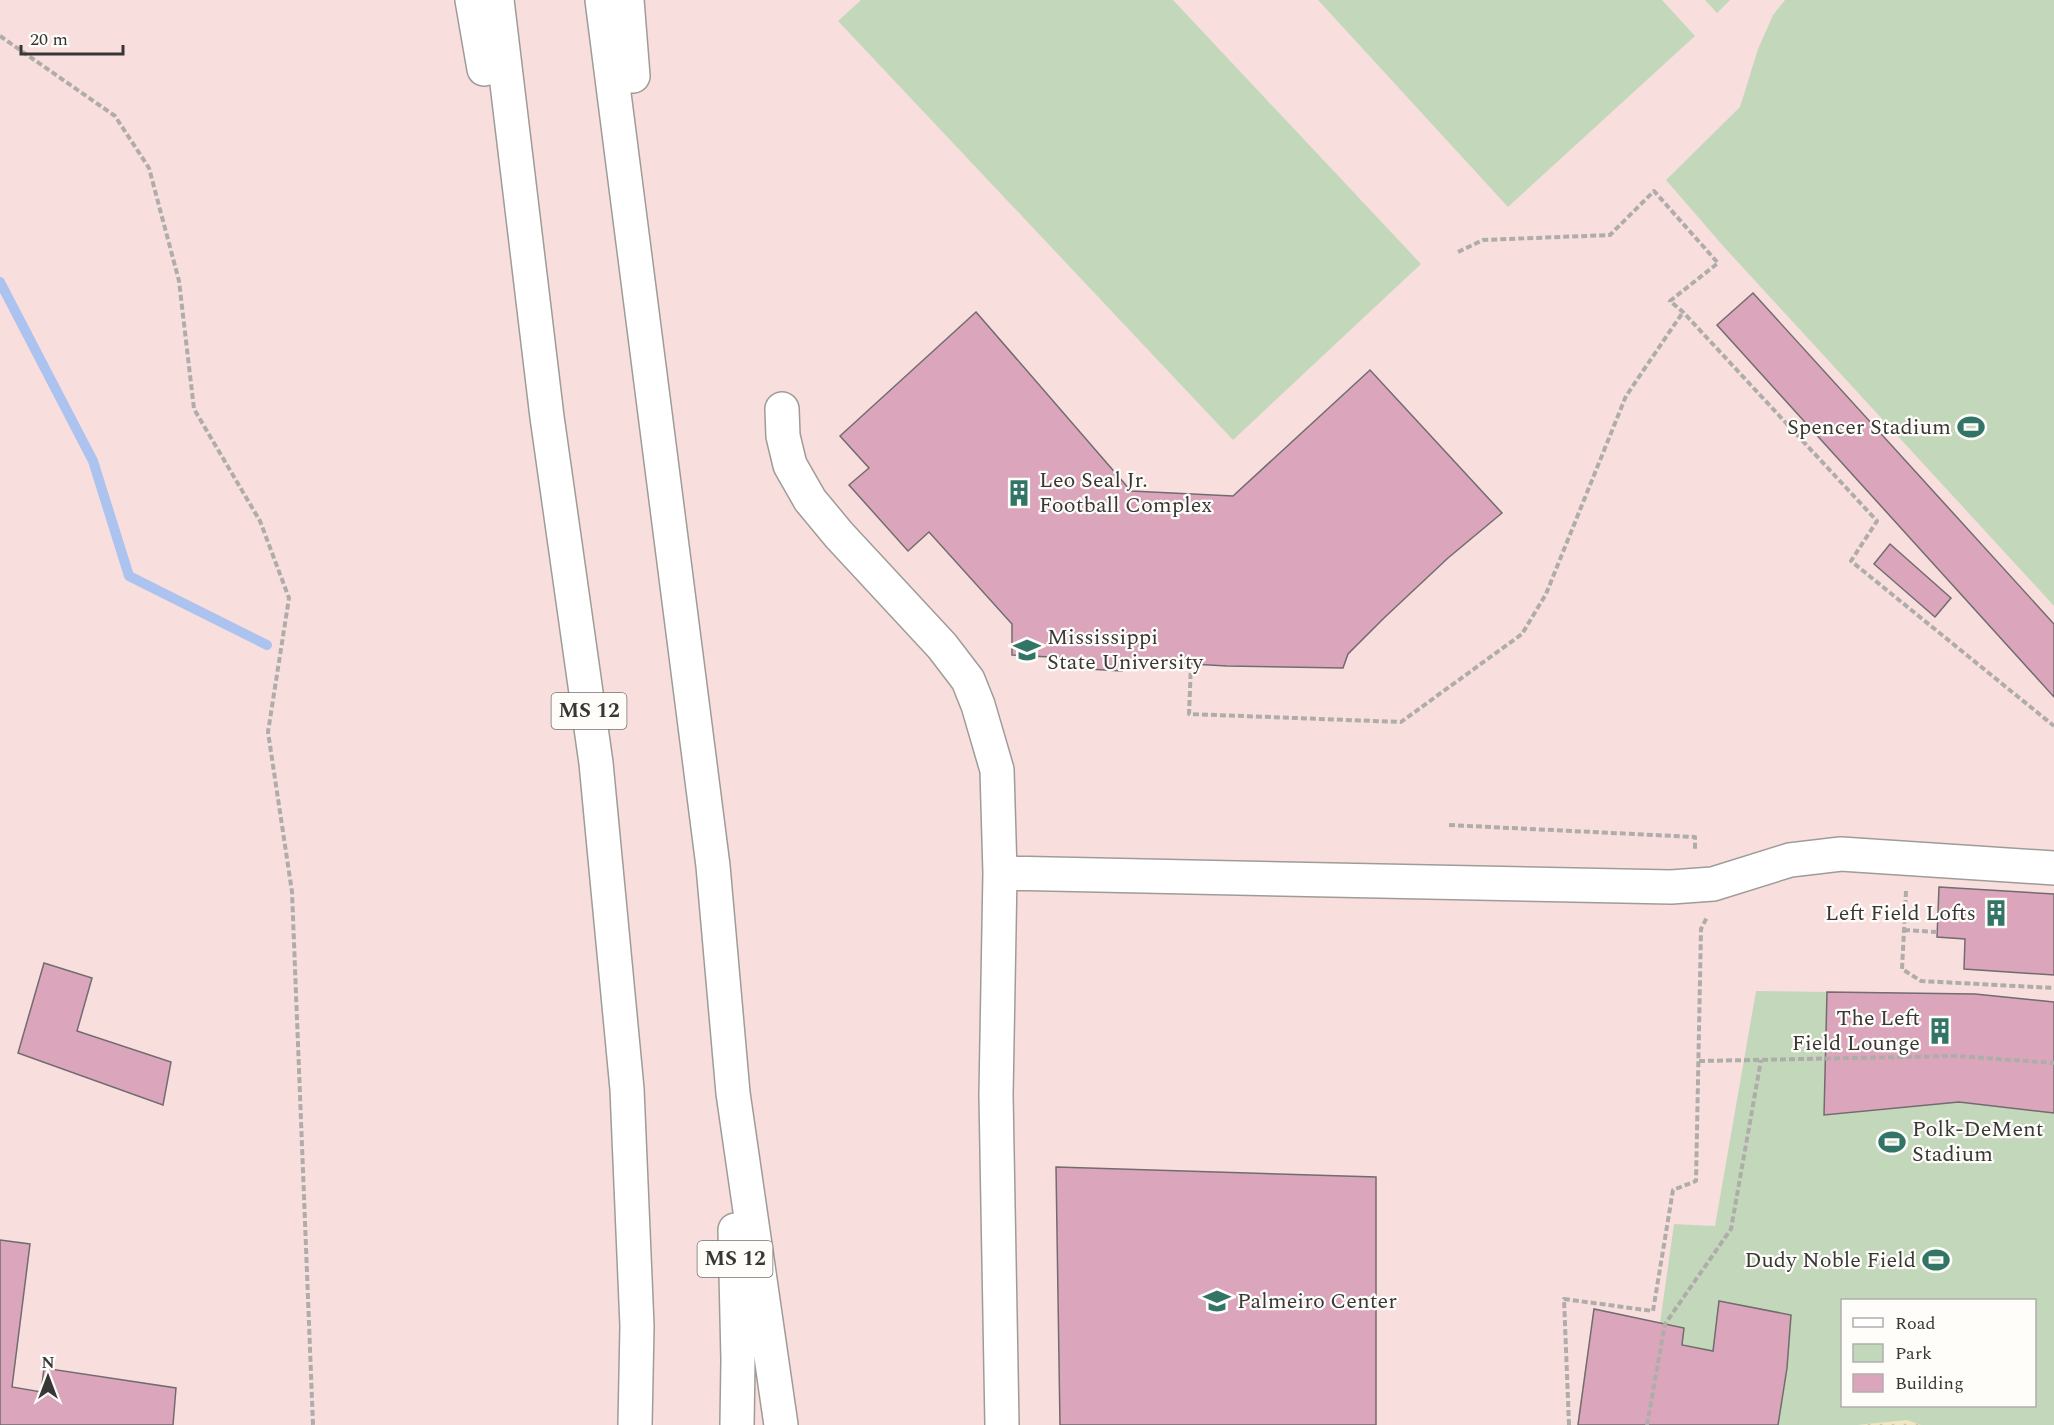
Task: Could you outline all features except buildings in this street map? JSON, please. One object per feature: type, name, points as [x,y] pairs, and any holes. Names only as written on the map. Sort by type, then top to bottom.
[{"type":"main road","points":[[472,0],[547,417]]},
{"type":"main road","name":"MS 12","points":[[497,0],[547,417],[596,763],[627,1089],[637,1326],[634,1425]]},
{"type":"main road","name":"MS 12","points":[[602,0],[713,866],[733,1093],[737,1425]]},
{"type":"main road","points":[[627,0],[634,80],[628,198]]},
{"type":"main road","points":[[782,409],[783,436],[790,465],[810,500],[839,535],[942,646],[968,680],[997,770],[1000,873],[996,1095],[1002,1425]]},
{"type":"main road","points":[[1000,873],[1671,887],[1713,884],[1790,860],[1841,854],[2054,868]]},
{"type":"main road","points":[[733,1093],[781,1425]]},
{"type":"path","points":[[0,36],[115,116],[149,168],[179,281],[194,409],[260,521],[289,598],[268,732],[292,892],[313,1425]]},
{"type":"path","points":[[1458,252],[1484,240],[1610,235],[1654,191],[1718,263],[1670,301],[1683,312],[1877,521],[1851,561],[2054,726]]},
{"type":"path","points":[[1191,664],[1190,714],[1401,722],[1522,634],[1546,594],[1626,396],[1683,312]]},
{"type":"path","points":[[1906,881],[1902,969],[1921,981],[2054,988]]},
{"type":"path","points":[[1569,1425],[1564,1299],[1653,1311],[1673,1190],[1696,1181],[1701,929],[1708,916]]},
{"type":"path","points":[[1904,930],[1937,932]]},
{"type":"path","points":[[1699,1060],[1957,1056],[2054,1063]]},
{"type":"path","points":[[1647,1425],[1665,1324],[1731,1229],[1761,1060]]},
{"type":"shaded area","name":"Mississippi State University","points":[[0,0],[2054,0],[2054,1425],[0,1425]]},
{"type":"green space","points":[[861,0],[1173,0],[1421,264],[1233,440],[838,21]]},
{"type":"green space","points":[[1318,0],[1662,0],[1695,36],[1508,207]]},
{"type":"green space","points":[[1705,0],[1730,0],[1717,13]]},
{"type":"green space","name":"Spencer Stadium","points":[[1785,0],[2054,0],[2054,606],[1724,247],[1666,180],[1740,107],[1758,49],[1773,15]]},
{"type":"green space","name":"Polk-DeMent Stadium","points":[[1756,991],[1975,994],[2054,1002],[2054,1425],[1577,1425],[1594,1309],[1660,1323],[1674,1224],[1715,1226]]},
{"type":"sand","points":[[1907,1420],[1921,1425],[1857,1425]]},
{"type":"waterway","points":[[0,282],[93,461],[129,576],[267,645]]},
{"type":"place","name":"Spencer Stadium","points":[[1971,427]]},
{"type":"place","name":"Leo Seal Jr. Football Complex","points":[[1019,493]]},
{"type":"place","name":"Mississippi State University","points":[[1027,650]]},
{"type":"place","name":"Left Field Lofts","points":[[1996,913]]},
{"type":"place","name":"The Left Field Lounge","points":[[1940,1031]]},
{"type":"place","name":"Polk-DeMent Stadium","points":[[1892,1142]]},
{"type":"place","name":"Dudy Noble Field","points":[[1936,1260]]},
{"type":"place","name":"Palmeiro Center","points":[[1217,1301]]}]
